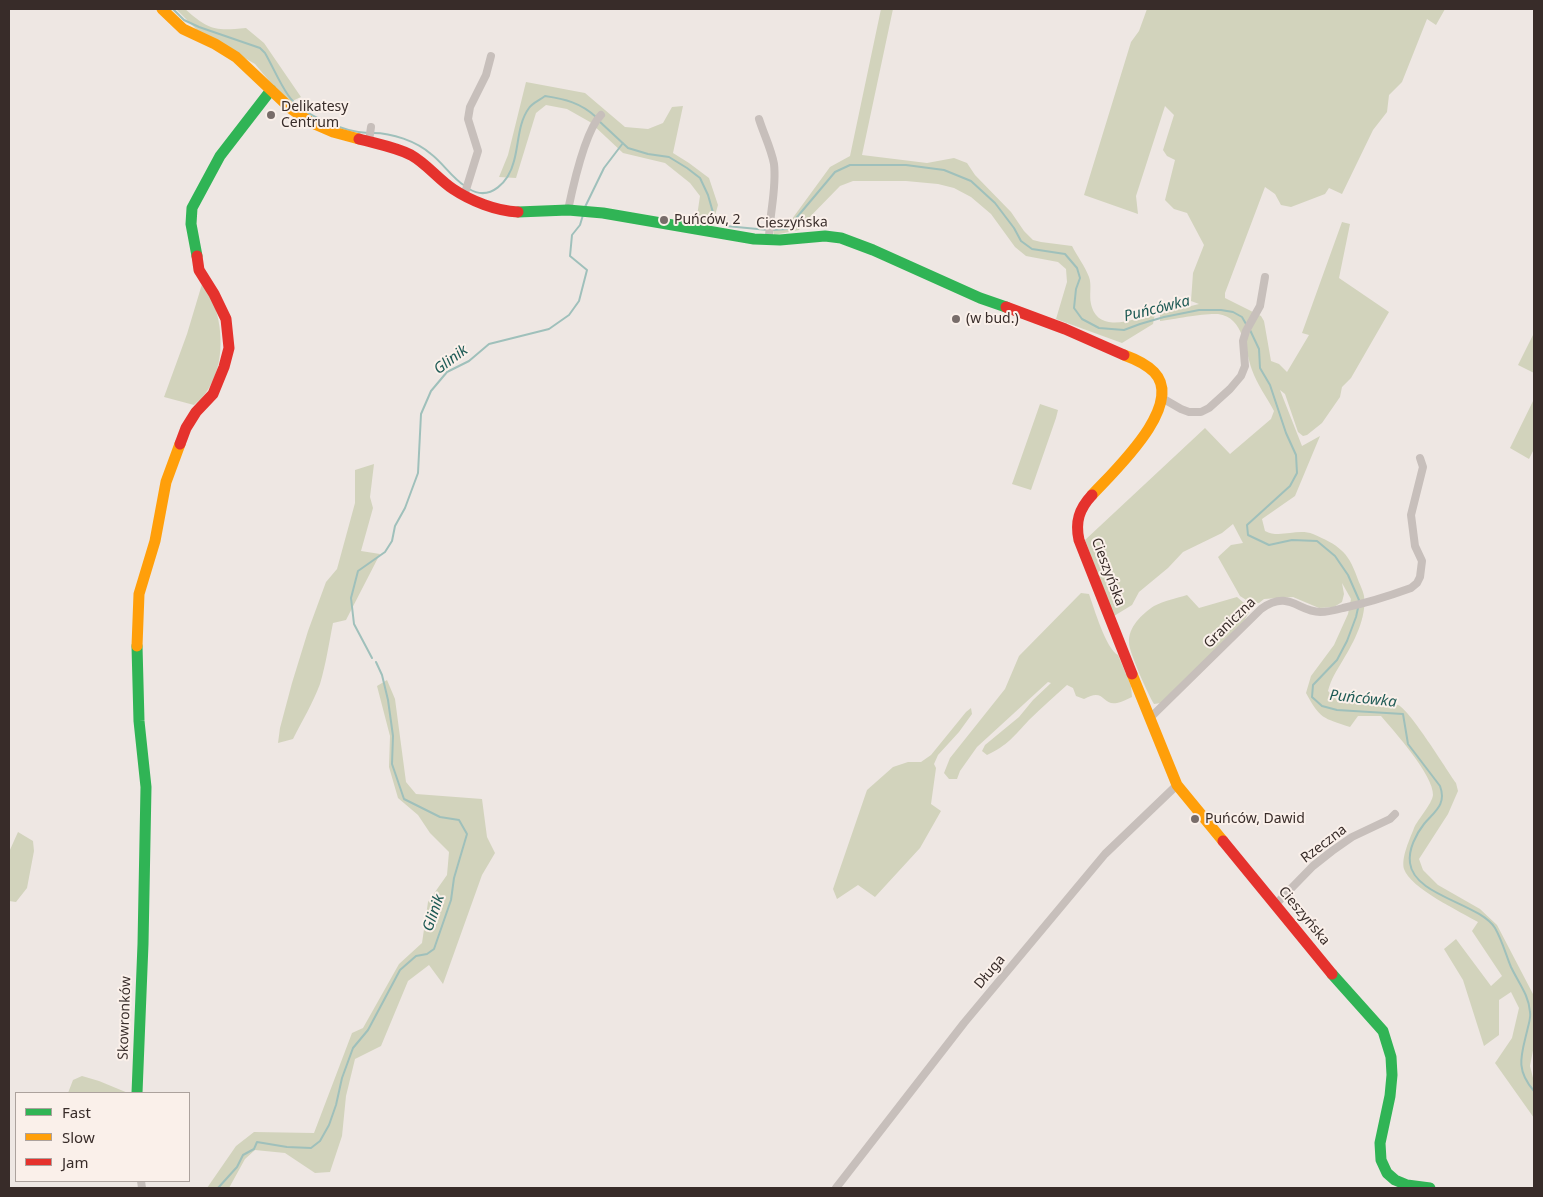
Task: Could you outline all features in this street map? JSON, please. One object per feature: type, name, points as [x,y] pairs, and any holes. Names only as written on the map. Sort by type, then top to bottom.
[{"type":"street","name":"Cieszyńska","points":[[162,9],[172,21],[183,29],[236,57],[290,108],[310,122],[332,132],[370,138],[412,156],[479,203],[515,212],[568,210],[603,213],[713,233],[769,237],[825,236],[841,238],[960,290],[1065,329],[1139,361],[1150,368],[1157,376],[1161,385],[1162,398],[1154,422],[1143,438],[1083,505],[1076,525],[1084,557],[1177,785],[1342,986],[1383,1031],[1391,1057],[1392,1075],[1390,1096],[1380,1143],[1380,1160],[1387,1173],[1396,1180],[1406,1185],[1430,1188]]},
{"type":"street","points":[[464,194],[478,151],[468,118],[470,107],[486,75],[491,56]]},
{"type":"street","name":"Skowronków","points":[[137,1092],[143,944],[146,787],[139,721],[136,662],[139,594],[155,541],[166,482],[186,428],[196,412],[213,394],[224,368],[229,348],[226,319],[214,294],[199,270],[191,224],[192,208],[220,156],[271,90]]},
{"type":"street","points":[[568,210],[574,182],[598,118]]},
{"type":"street","points":[[759,119],[770,145],[774,166],[774,191],[769,237]]},
{"type":"street","points":[[370,138],[371,126]]},
{"type":"street","points":[[1162,398],[1189,412],[1201,412],[1209,408],[1241,376],[1245,366],[1243,341],[1246,331],[1260,306],[1265,276]]},
{"type":"street","name":"Graniczna","points":[[1150,718],[1265,606],[1287,601],[1313,611],[1322,612],[1366,603],[1411,588],[1417,584],[1422,561],[1415,546],[1411,515],[1424,467],[1420,458]]},
{"type":"street","name":"Długa","points":[[836,1188],[964,1023],[1105,854],[1177,785]]},
{"type":"street","name":"Rzeczna","points":[[1276,905],[1313,866],[1332,851],[1352,837],[1390,819],[1396,814]]},
{"type":"green space","points":[[176,9],[185,9],[212,28],[246,28],[264,43],[301,97],[290,102],[255,64],[197,30]]},
{"type":"green space","points":[[881,9],[893,9],[862,155],[927,163],[954,158],[967,163],[975,175],[1011,212],[1024,231],[1033,240],[1072,246],[1089,277],[1091,304],[1095,314],[1109,322],[1118,322],[1155,313],[1153,324],[1122,343],[1056,319],[1067,282],[1066,269],[1058,262],[1026,256],[1015,247],[991,214],[971,197],[954,188],[938,184],[906,181],[853,181],[840,186],[799,230],[774,235],[773,227],[786,225],[792,219],[830,167],[850,156]]},
{"type":"green space","points":[[1147,9],[1445,9],[1436,25],[1427,19],[1402,82],[1389,95],[1387,112],[1373,130],[1342,194],[1329,188],[1325,194],[1291,207],[1281,205],[1275,194],[1265,187],[1225,293],[1225,298],[1261,316],[1264,321],[1271,361],[1279,364],[1287,372],[1309,335],[1302,333],[1342,222],[1350,224],[1339,278],[1389,312],[1351,378],[1342,387],[1340,397],[1322,423],[1307,435],[1303,436],[1298,432],[1285,394],[1280,390],[1302,446],[1320,436],[1295,496],[1262,519],[1265,531],[1271,533],[1307,532],[1322,538],[1341,550],[1354,568],[1364,596],[1364,612],[1355,637],[1334,675],[1328,691],[1337,700],[1391,703],[1404,709],[1456,783],[1458,791],[1448,814],[1419,859],[1423,870],[1438,885],[1480,909],[1497,925],[1534,996],[1534,1045],[1530,1066],[1534,1082],[1534,1118],[1495,1063],[1512,1038],[1519,1008],[1511,992],[1499,1000],[1499,1035],[1484,1046],[1463,980],[1444,949],[1456,939],[1491,986],[1502,976],[1472,931],[1478,922],[1449,906],[1416,884],[1404,869],[1403,864],[1410,837],[1433,795],[1432,787],[1427,777],[1412,754],[1381,716],[1358,716],[1350,727],[1334,722],[1319,713],[1306,693],[1311,676],[1334,645],[1348,614],[1351,599],[1342,583],[1344,594],[1342,602],[1334,607],[1319,608],[1293,597],[1264,599],[1259,603],[1251,603],[1240,596],[1218,557],[1231,545],[1243,543],[1233,524],[1222,533],[1183,552],[1168,568],[1139,592],[1132,605],[1114,616],[1085,540],[1205,428],[1230,454],[1271,419],[1274,411],[1254,375],[1242,336],[1233,321],[1227,316],[1218,314],[1198,315],[1160,321],[1160,311],[1199,304],[1191,301],[1193,273],[1204,245],[1187,213],[1174,209],[1165,200],[1175,160],[1167,156],[1163,150],[1174,115],[1165,106],[1136,196],[1138,214],[1084,195],[1131,42],[1139,31]]},
{"type":"green space","points":[[526,82],[585,93],[625,127],[648,129],[663,123],[672,107],[683,106],[673,153],[709,178],[718,205],[712,226],[696,223],[700,196],[690,183],[665,163],[623,153],[590,122],[567,109],[546,105],[536,113],[516,178],[499,177],[508,155]]},
{"type":"green space","points":[[202,284],[214,304],[221,338],[216,373],[204,395],[194,405],[164,397],[187,334]]},
{"type":"green space","points":[[1534,333],[1534,373],[1518,365]]},
{"type":"green space","points":[[1534,399],[1534,449],[1529,459],[1510,448]]},
{"type":"green space","points":[[1040,404],[1058,410],[1031,490],[1012,484]]},
{"type":"green space","points":[[374,464],[370,497],[373,508],[361,551],[380,554],[346,620],[333,623],[320,684],[293,739],[278,743],[292,683],[308,631],[326,582],[337,569],[355,503],[355,470]]},
{"type":"green space","points":[[1081,593],[1089,594],[1105,637],[1118,655],[1131,686],[1132,697],[1117,703],[1108,702],[1096,695],[1084,699],[1076,696],[1073,688],[1067,685],[1005,744],[987,755],[982,751],[985,745],[1019,717],[1051,683],[1048,682],[977,747],[960,771],[957,779],[949,779],[944,773],[950,758],[1005,689],[1019,656]]},
{"type":"green space","points":[[1187,595],[1199,608],[1237,597],[1251,609],[1241,626],[1161,703],[1154,704],[1132,655],[1129,637],[1133,626],[1154,606]]},
{"type":"green space","points":[[387,680],[395,699],[406,782],[416,794],[482,799],[487,837],[495,853],[482,875],[443,984],[429,965],[408,981],[381,1046],[355,1059],[346,1096],[342,1136],[330,1172],[315,1173],[285,1153],[255,1150],[245,1159],[229,1188],[207,1188],[236,1146],[254,1132],[314,1133],[352,1033],[363,1028],[399,964],[422,943],[428,902],[447,875],[449,852],[430,833],[418,815],[398,798],[389,767],[390,736],[377,686]]},
{"type":"green space","points":[[971,708],[972,714],[938,755],[934,764],[936,768],[931,804],[941,811],[920,848],[875,897],[858,885],[837,899],[833,889],[867,790],[893,767],[908,762],[921,762],[931,755]]},
{"type":"green space","points":[[18,832],[33,841],[34,851],[27,888],[16,902],[9,901],[9,852]]},
{"type":"green space","points":[[82,1076],[126,1092],[68,1092],[73,1080]]},
{"type":"waterway","name":"Puńcówka","points":[[173,9],[184,20],[199,27],[260,48],[265,53],[288,95],[294,102],[313,116],[336,126],[368,133]]},
{"type":"waterway","name":"Puńcówka","points":[[469,189],[485,193],[492,191],[508,176],[514,161],[525,114],[532,105],[545,96],[572,102],[585,108],[596,117]]},
{"type":"waterway","name":"Puńcówka","points":[[599,121],[628,148],[648,154],[669,157],[700,178],[708,195],[714,216],[726,226],[768,230]]},
{"type":"waterway","name":"Puńcówka","points":[[373,133],[396,136],[425,149],[465,186]]},
{"type":"waterway","name":"Glinik","points":[[585,207],[604,168],[623,143]]},
{"type":"waterway","name":"Puńcówka","points":[[773,230],[787,229],[835,172],[850,165],[906,165],[944,170],[971,181],[995,203],[1014,228],[1021,241],[1032,249],[1065,254],[1077,268],[1080,278],[1076,289],[1074,308],[1082,319],[1099,328],[1124,330],[1164,317],[1199,310],[1233,312],[1242,317],[1246,324]]},
{"type":"waterway","name":"Glinik","points":[[372,658],[354,624],[351,598],[358,571],[385,552],[392,541],[395,526],[405,508],[418,473],[421,414],[431,391],[447,372],[469,361],[489,344],[549,329],[569,315],[579,301],[587,270],[570,256],[572,235],[580,225],[583,215]]},
{"type":"waterway","name":"Puńcówka","points":[[1250,330],[1259,349],[1260,368],[1270,385],[1286,433],[1296,455],[1297,473],[1290,486],[1247,525],[1248,535],[1269,545],[1292,540],[1317,541],[1335,556],[1348,575],[1359,600],[1358,603]]},
{"type":"waterway","name":"Puńcówka","points":[[1358,608],[1347,641],[1337,660],[1313,685],[1312,697],[1322,706],[1337,710],[1403,714],[1408,744],[1440,786],[1442,793],[1441,803],[1416,837],[1411,848],[1410,863],[1414,874],[1423,884],[1476,912],[1487,919],[1495,928],[1529,1006],[1530,1018],[1521,1060],[1524,1075],[1534,1091]]},
{"type":"waterway","name":"Glinik","points":[[218,1188],[237,1167],[243,1155],[254,1149],[257,1142],[287,1147],[311,1148],[320,1141],[329,1125],[342,1078],[353,1048],[368,1030],[400,970],[416,956],[427,954],[434,949],[451,900],[454,878],[467,834],[459,820],[440,817],[404,799],[392,764],[393,736],[388,700],[382,675],[376,662]]},
{"type":"traffic: fast","points":[[197,256],[191,224],[192,208],[220,156],[271,90]]},
{"type":"traffic: fast","points":[[518,212],[568,210],[603,213],[754,239],[780,240],[825,236],[841,238],[873,250],[980,298],[1006,307]]},
{"type":"traffic: fast","points":[[137,646],[139,721],[146,787],[143,944],[137,1092]]},
{"type":"traffic: fast","points":[[1332,974],[1383,1031],[1391,1057],[1390,1096],[1380,1143],[1381,1160],[1387,1173],[1395,1180],[1407,1185],[1430,1188]]},
{"type":"traffic: slow","points":[[162,9],[183,29],[215,44],[236,57],[290,108],[310,122],[333,132],[359,139]]},
{"type":"traffic: slow","points":[[1092,495],[1143,437],[1154,419],[1161,402],[1161,386],[1154,372],[1140,362],[1124,355]]},
{"type":"traffic: slow","points":[[137,646],[139,594],[155,541],[166,482],[180,444]]},
{"type":"traffic: slow","points":[[1132,674],[1177,785],[1223,841]]},
{"type":"traffic: jam","points":[[359,139],[411,155],[442,181],[468,198],[501,210],[518,212]]},
{"type":"traffic: jam","points":[[180,444],[186,428],[196,412],[213,394],[224,367],[229,348],[226,319],[214,294],[199,270],[197,256]]},
{"type":"traffic: jam","points":[[1006,307],[1065,329],[1124,355]]},
{"type":"traffic: jam","points":[[1092,495],[1084,505],[1079,516],[1079,540],[1132,674]]},
{"type":"traffic: jam","points":[[1223,841],[1332,974]]},
{"type":"place","name":"Delikatesy Centrum","points":[[271,115]]},
{"type":"place","name":"Puńców, 2","points":[[664,220]]},
{"type":"place","name":"(w bud.)","points":[[956,319]]},
{"type":"place","name":"Puńców, Dawid","points":[[1195,819]]}]
